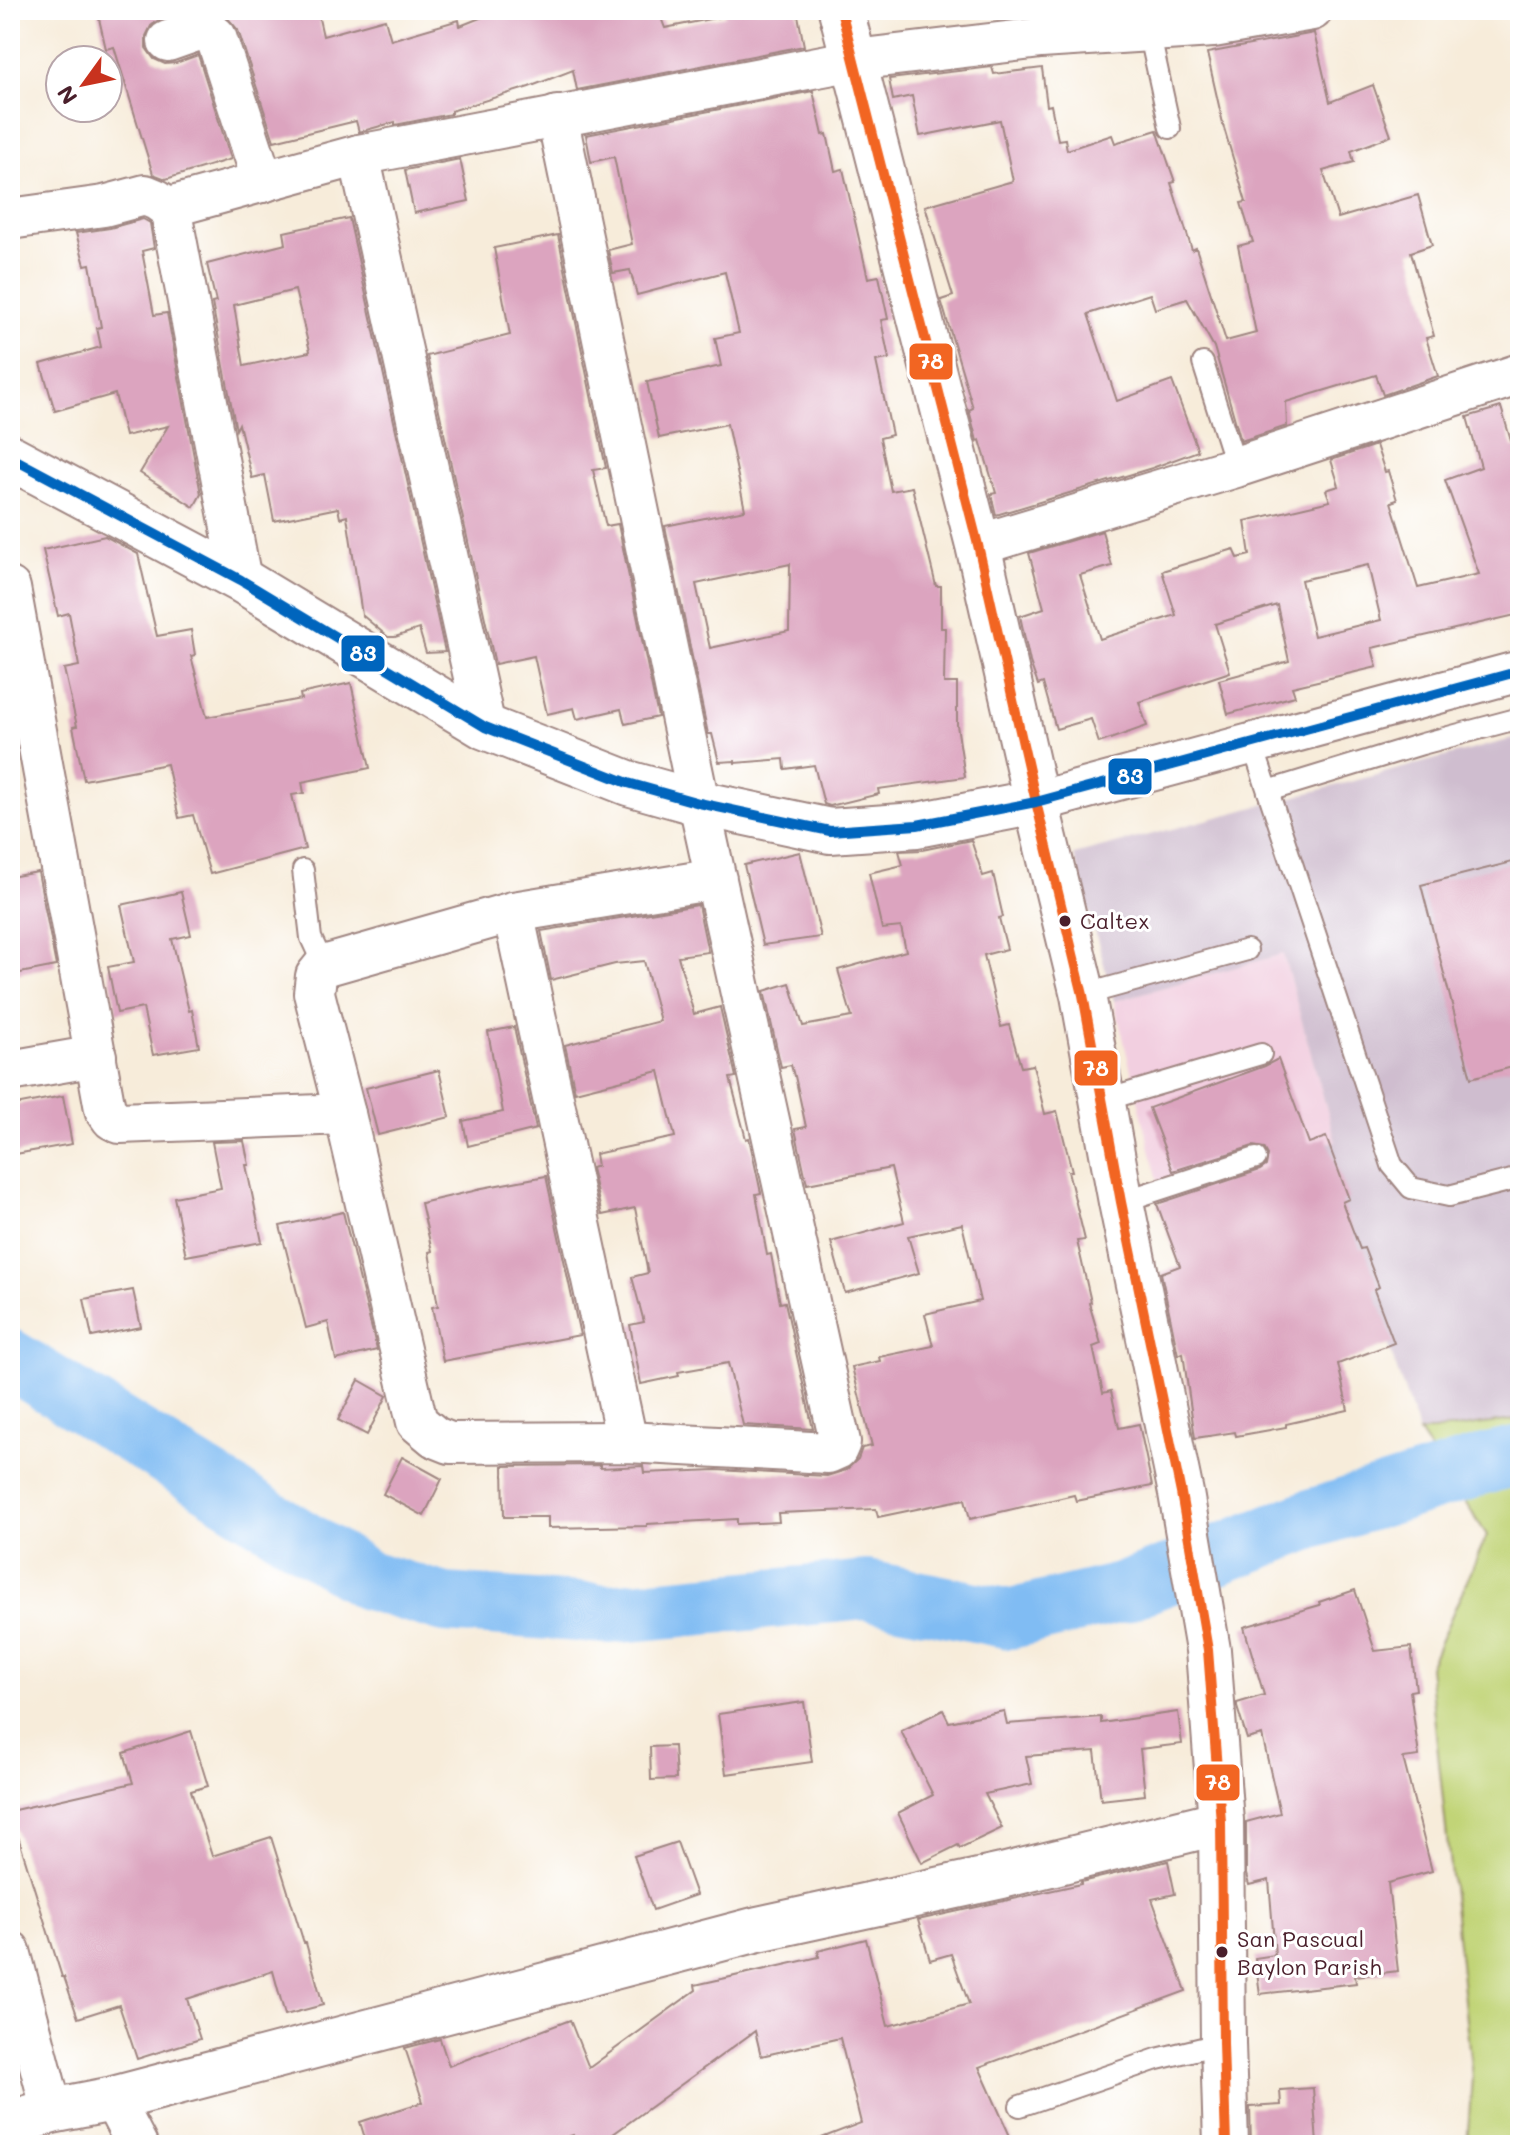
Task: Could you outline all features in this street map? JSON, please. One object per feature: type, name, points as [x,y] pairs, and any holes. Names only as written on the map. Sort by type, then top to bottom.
[{"type":"street","points":[[841,10],[978,545],[1083,995],[1121,1202],[1181,1493],[1208,1650],[1221,1822],[1226,2145]]},
{"type":"street","points":[[241,580],[170,207],[359,155],[854,60],[1041,38],[1213,27],[1312,10]]},
{"type":"street","points":[[168,41],[205,28],[216,37],[263,182]]},
{"type":"street","points":[[557,116],[699,803],[716,879],[840,1442],[837,1449],[828,1453],[627,1442],[450,1443],[435,1437],[417,1422],[314,993],[316,976],[324,966],[513,912],[716,879]]},
{"type":"street","points":[[359,155],[485,727]]},
{"type":"street","points":[[10,219],[104,206],[145,195],[171,210]]},
{"type":"street","points":[[978,545],[1236,467],[1520,374]]},
{"type":"street","points":[[10,457],[241,580],[485,727],[628,783],[699,803],[830,831],[917,825],[1036,802],[1520,671]]},
{"type":"street","points":[[11,597],[21,706],[105,1109],[112,1119],[120,1123],[345,1114]]},
{"type":"street","points":[[513,912],[627,1442]]},
{"type":"street","points":[[10,1071],[96,1056]]},
{"type":"street","points":[[10,2123],[113,2099],[758,1929],[1002,1876],[1221,1822]]},
{"type":"street","points":[[10,1951],[52,2111]]},
{"type":"street","points":[[113,2099],[137,2145]]},
{"type":"lane","points":[[1149,31],[1170,128]]},
{"type":"lane","points":[[1203,363],[1236,467]]},
{"type":"lane","points":[[1268,791],[1520,718]]},
{"type":"lane","points":[[1252,743],[1392,1165],[1411,1188],[1449,1196],[1520,1178]]},
{"type":"lane","points":[[303,870],[311,938],[324,966]]},
{"type":"lane","points":[[1083,995],[1247,950]]},
{"type":"lane","points":[[1102,1101],[1261,1054]]},
{"type":"lane","points":[[1121,1202],[1256,1158]]},
{"type":"lane","points":[[1020,2106],[1157,2059],[1223,2043]]},
{"type":"shaded area","points":[[1520,737],[1520,2145],[1467,2145],[1472,2077],[1429,1667],[1487,1535],[1419,1433],[1318,1143],[1336,1142],[1283,954],[1114,1001],[1074,855]]},
{"type":"shaded area","points":[[1283,954],[1336,1142],[1318,1144],[1165,1210],[1114,1001]]},
{"type":"green space","points":[[1520,1419],[1520,2145],[1467,2145],[1472,2077],[1429,1667],[1487,1535],[1419,1433]]},
{"type":"building","points":[[97,10],[187,10],[160,19],[151,26],[146,36],[146,48],[154,59],[165,64],[198,55],[231,159],[166,179],[153,174],[124,80],[124,44],[105,44]]},
{"type":"building","points":[[249,10],[317,10],[323,36],[385,19],[391,40],[459,20],[460,26],[500,10],[658,10],[665,28],[725,16],[724,10],[797,10],[804,46],[577,90],[573,70],[451,111],[451,114],[395,125],[395,122],[359,132],[356,121],[274,141],[238,30],[226,16]]},
{"type":"building","points":[[1314,33],[1330,102],[1373,85],[1391,136],[1351,151],[1354,162],[1323,171],[1338,218],[1418,195],[1432,245],[1411,252],[1434,336],[1426,338],[1438,376],[1383,395],[1376,375],[1286,402],[1287,426],[1241,441],[1214,347],[1187,299],[1155,309],[1150,294],[1088,314],[1117,401],[1172,381],[1198,451],[996,515],[991,494],[996,493],[980,440],[977,441],[969,410],[973,408],[941,300],[953,296],[925,206],[1013,181],[1000,120],[920,136],[912,96],[893,100],[889,79],[992,67],[994,74],[1042,68],[1047,106],[1051,105],[1058,140],[1065,139],[1067,150],[1112,135],[1115,143],[1157,130],[1175,182],[1171,183],[1192,250],[1196,248],[1226,341],[1256,333],[1238,246],[1253,242],[1241,203],[1246,202],[1224,128],[1207,53]]},
{"type":"building","points":[[813,91],[835,171],[843,169],[868,278],[879,276],[888,319],[881,320],[889,359],[876,361],[892,435],[880,438],[891,491],[912,487],[936,586],[941,586],[941,628],[945,628],[944,683],[957,683],[957,725],[965,777],[878,789],[879,794],[830,806],[824,804],[814,765],[785,769],[784,759],[719,762],[712,734],[708,734],[665,526],[745,510],[727,424],[659,438],[647,382],[721,366],[715,338],[739,333],[725,272],[637,295],[630,270],[613,273],[608,250],[632,244],[614,157],[591,162],[586,135]],"holes":[[[790,564],[789,631],[710,648],[696,584]]]},
{"type":"building","points":[[460,159],[469,201],[414,213],[405,170]]},
{"type":"building","points":[[349,218],[445,652],[426,653],[419,629],[388,637],[362,615],[347,516],[340,518],[338,508],[274,521],[265,475],[252,478],[239,424],[236,430],[207,264],[286,244],[284,232]],"holes":[[[295,290],[310,351],[244,366],[234,305]]]},
{"type":"building","points":[[143,219],[150,223],[154,248],[142,251],[154,315],[167,313],[201,494],[194,507],[140,473],[168,426],[125,436],[115,394],[55,411],[41,364],[101,347],[97,328],[101,327],[90,264],[85,265],[76,233]]},
{"type":"building","points":[[558,235],[606,468],[593,470],[606,526],[618,524],[658,717],[625,724],[621,709],[577,719],[574,708],[547,714],[534,656],[495,664],[427,356],[510,335],[494,248]]},
{"type":"building","points":[[1501,407],[1513,448],[1520,445],[1520,614],[1372,648],[1377,667],[1292,687],[1295,696],[1228,714],[1219,680],[1289,661],[1277,605],[1215,624],[1230,672],[1139,702],[1147,726],[1099,743],[1091,719],[1056,729],[1043,683],[1038,685],[1030,662],[1020,616],[1044,608],[1029,553],[1102,531],[1112,566],[1080,575],[1100,639],[1176,615],[1162,571],[1234,549],[1238,558],[1250,555],[1245,521],[1330,501],[1326,490],[1339,486],[1331,460],[1376,445],[1397,500],[1391,502],[1418,588],[1479,574],[1445,480],[1481,467],[1467,417]],"holes":[[[1368,565],[1381,620],[1314,636],[1301,580]]]},
{"type":"building","points":[[105,536],[138,554],[157,636],[191,630],[195,655],[191,656],[207,717],[301,699],[300,694],[351,683],[370,768],[302,782],[304,793],[292,795],[305,849],[210,874],[193,815],[179,818],[167,764],[84,780],[73,727],[77,726],[64,669],[79,666],[69,613],[58,616],[43,550]]},
{"type":"building","points":[[971,840],[983,876],[993,873],[1003,917],[999,918],[1007,949],[984,955],[1001,1027],[1009,1025],[1021,1067],[1033,1065],[1045,1114],[1057,1111],[1072,1171],[1068,1171],[1085,1240],[1077,1241],[1101,1344],[1093,1347],[1103,1393],[1111,1391],[1119,1428],[1139,1424],[1152,1486],[1076,1501],[1074,1495],[970,1519],[965,1499],[878,1517],[876,1509],[778,1513],[779,1522],[737,1524],[737,1519],[647,1526],[548,1528],[548,1517],[504,1517],[503,1466],[643,1466],[644,1473],[716,1470],[827,1476],[846,1470],[858,1459],[862,1448],[872,1446],[852,1367],[880,1361],[879,1357],[933,1346],[925,1314],[980,1301],[962,1224],[908,1236],[919,1273],[845,1293],[831,1242],[904,1222],[891,1168],[807,1184],[795,1129],[806,1127],[795,1076],[791,1065],[781,1067],[764,991],[790,983],[803,1026],[852,1017],[838,970],[906,951],[901,927],[882,929],[869,873],[903,865],[899,851],[922,850]]},
{"type":"building","points":[[800,852],[821,937],[763,945],[744,865]]},
{"type":"building","points":[[1520,860],[1520,1065],[1471,1078],[1421,885]]},
{"type":"building","points":[[38,872],[56,966],[10,975],[10,877]]},
{"type":"building","points":[[181,892],[191,935],[172,939],[199,1047],[153,1055],[143,1008],[117,1013],[108,967],[134,962],[121,905]]},
{"type":"building","points":[[698,905],[708,952],[678,956],[694,1014],[720,1007],[736,1077],[730,1078],[746,1139],[749,1138],[761,1193],[756,1194],[767,1255],[771,1254],[780,1303],[785,1302],[813,1429],[743,1425],[728,1363],[678,1372],[679,1376],[641,1384],[630,1325],[644,1322],[632,1277],[648,1273],[635,1208],[602,1215],[591,1168],[597,1166],[595,1154],[675,1137],[659,1071],[575,1092],[565,1045],[660,1021],[644,961],[615,964],[551,980],[541,931]]},
{"type":"building","points":[[514,1027],[536,1129],[468,1146],[463,1121],[503,1112],[488,1032]]},
{"type":"building","points":[[1278,1059],[1309,1143],[1326,1137],[1349,1199],[1342,1202],[1379,1287],[1374,1290],[1394,1343],[1338,1364],[1348,1410],[1286,1424],[1286,1427],[1236,1436],[1235,1432],[1195,1438],[1183,1353],[1178,1355],[1161,1273],[1180,1266],[1157,1204],[1260,1170],[1266,1166],[1268,1155],[1264,1148],[1253,1146],[1173,1171],[1149,1108]]},
{"type":"building","points":[[439,1070],[450,1117],[378,1135],[366,1088]]},
{"type":"building","points":[[63,1096],[72,1144],[10,1155],[10,1106]]},
{"type":"building","points":[[244,1141],[262,1242],[186,1256],[174,1197],[221,1188],[212,1142]]},
{"type":"building","points":[[546,1176],[580,1335],[443,1361],[432,1307],[438,1306],[429,1252],[432,1251],[421,1203]]},
{"type":"building","points":[[343,1212],[377,1350],[336,1360],[328,1322],[306,1328],[280,1226]]},
{"type":"building","points":[[133,1290],[141,1327],[92,1337],[84,1299]]},
{"type":"building","points":[[359,1380],[387,1396],[367,1435],[338,1420]]},
{"type":"building","points":[[402,1457],[442,1479],[424,1516],[383,1494]]},
{"type":"building","points":[[1355,1590],[1375,1651],[1411,1647],[1416,1690],[1410,1691],[1419,1756],[1403,1758],[1432,1871],[1388,1883],[1398,1971],[1355,1976],[1356,1983],[1260,1994],[1255,1958],[1275,1955],[1269,1880],[1249,1885],[1246,1874],[1246,1822],[1280,1813],[1262,1735],[1247,1739],[1237,1707],[1237,1703],[1264,1695],[1244,1627],[1320,1605],[1319,1602]]},
{"type":"building","points":[[804,1702],[812,1762],[726,1774],[718,1714]]},
{"type":"building","points":[[943,1710],[949,1722],[1004,1711],[1007,1724],[1101,1717],[1101,1723],[1178,1712],[1182,1744],[1140,1749],[1145,1795],[1101,1800],[1095,1751],[1026,1756],[1032,1784],[985,1794],[1002,1828],[922,1863],[898,1813],[933,1795],[901,1731]]},
{"type":"building","points":[[191,1731],[208,1786],[191,1791],[212,1856],[271,1837],[323,2005],[285,2015],[273,1971],[187,1999],[200,2039],[137,2059],[119,2005],[78,2018],[62,1977],[10,1811],[133,1783],[124,1753]]},
{"type":"building","points":[[674,1746],[676,1779],[651,1780],[650,1747]]},
{"type":"building","points":[[677,1842],[696,1895],[653,1910],[634,1856]]},
{"type":"building","points":[[1168,1861],[1175,1894],[1152,1899],[1186,1991],[979,2067],[1014,2145],[811,2145],[811,2142],[861,2123],[840,2038],[761,2056],[755,2031],[598,2145],[576,2145],[573,2135],[543,2145],[367,2145],[360,2122],[423,2102],[405,2048],[440,2039],[449,2066],[570,2020],[589,2068],[696,1990],[695,1985],[819,1957],[818,1951],[866,1939],[888,2026],[969,2004],[951,1954],[930,1960],[918,1920],[1081,1884]]},
{"type":"building","points":[[1313,2088],[1317,2145],[1251,2145],[1250,2107],[1281,2105],[1280,2090]]},
{"type":"waterway","points":[[10,1359],[367,1580],[445,1603],[609,1614],[866,1590],[1010,1619],[1121,1593],[1311,1519],[1520,1456]]},
{"type":"transit line","name":"78","points":[[841,10],[978,545],[1083,995],[1121,1202],[1181,1493],[1208,1650],[1221,1822],[1226,2145]]},
{"type":"transit line","name":"83","points":[[10,457],[241,580],[485,727],[628,783],[699,803],[830,831],[917,825],[1036,802],[1520,671]]},
{"type":"place","name":"Caltex","points":[[1065,921]]},
{"type":"place","name":"San Pascual Baylon Parish","points":[[1222,1952]]}]
